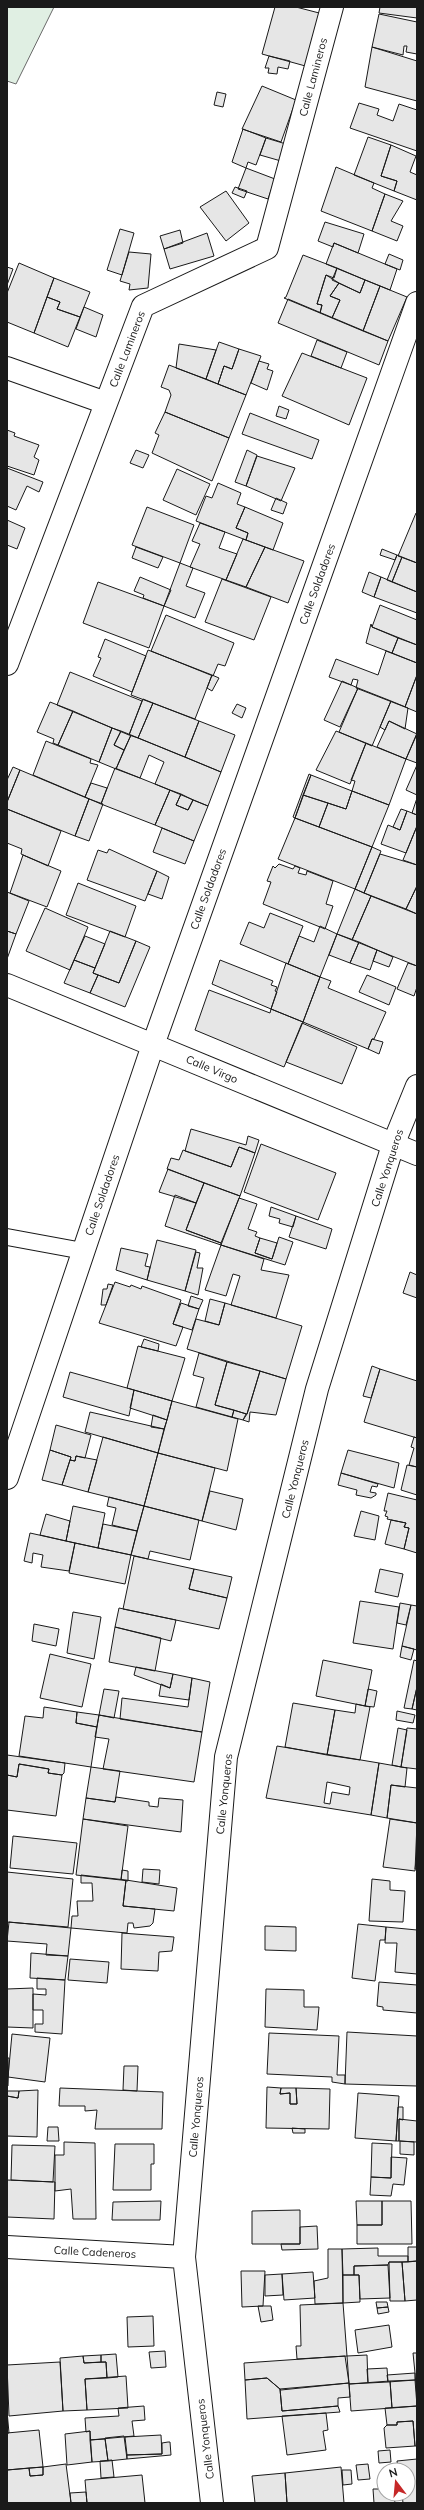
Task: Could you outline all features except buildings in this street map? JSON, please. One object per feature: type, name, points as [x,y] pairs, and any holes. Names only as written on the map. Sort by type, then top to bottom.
[{"type":"street","name":"Calle Lamineros","points":[[7,664],[143,306],[267,248],[332,7]]},
{"type":"street","name":"Calle Soldadores","points":[[7,1478],[153,1045],[417,303]]},
{"type":"street","points":[[7,368],[106,402]]},
{"type":"street","name":"Calle Virgo","points":[[7,985],[417,1154]]},
{"type":"street","name":"Calle Yonqueros","points":[[212,2503],[184,2258],[226,1757],[317,1389],[393,1145],[417,1086]]},
{"type":"street","name":"Calle Cadeneros","points":[[7,2247],[184,2258]]},
{"type":"lane","points":[[7,1237],[84,1251]]},
{"type":"green space","points":[[7,7],[54,7],[16,84],[7,81]]}]
